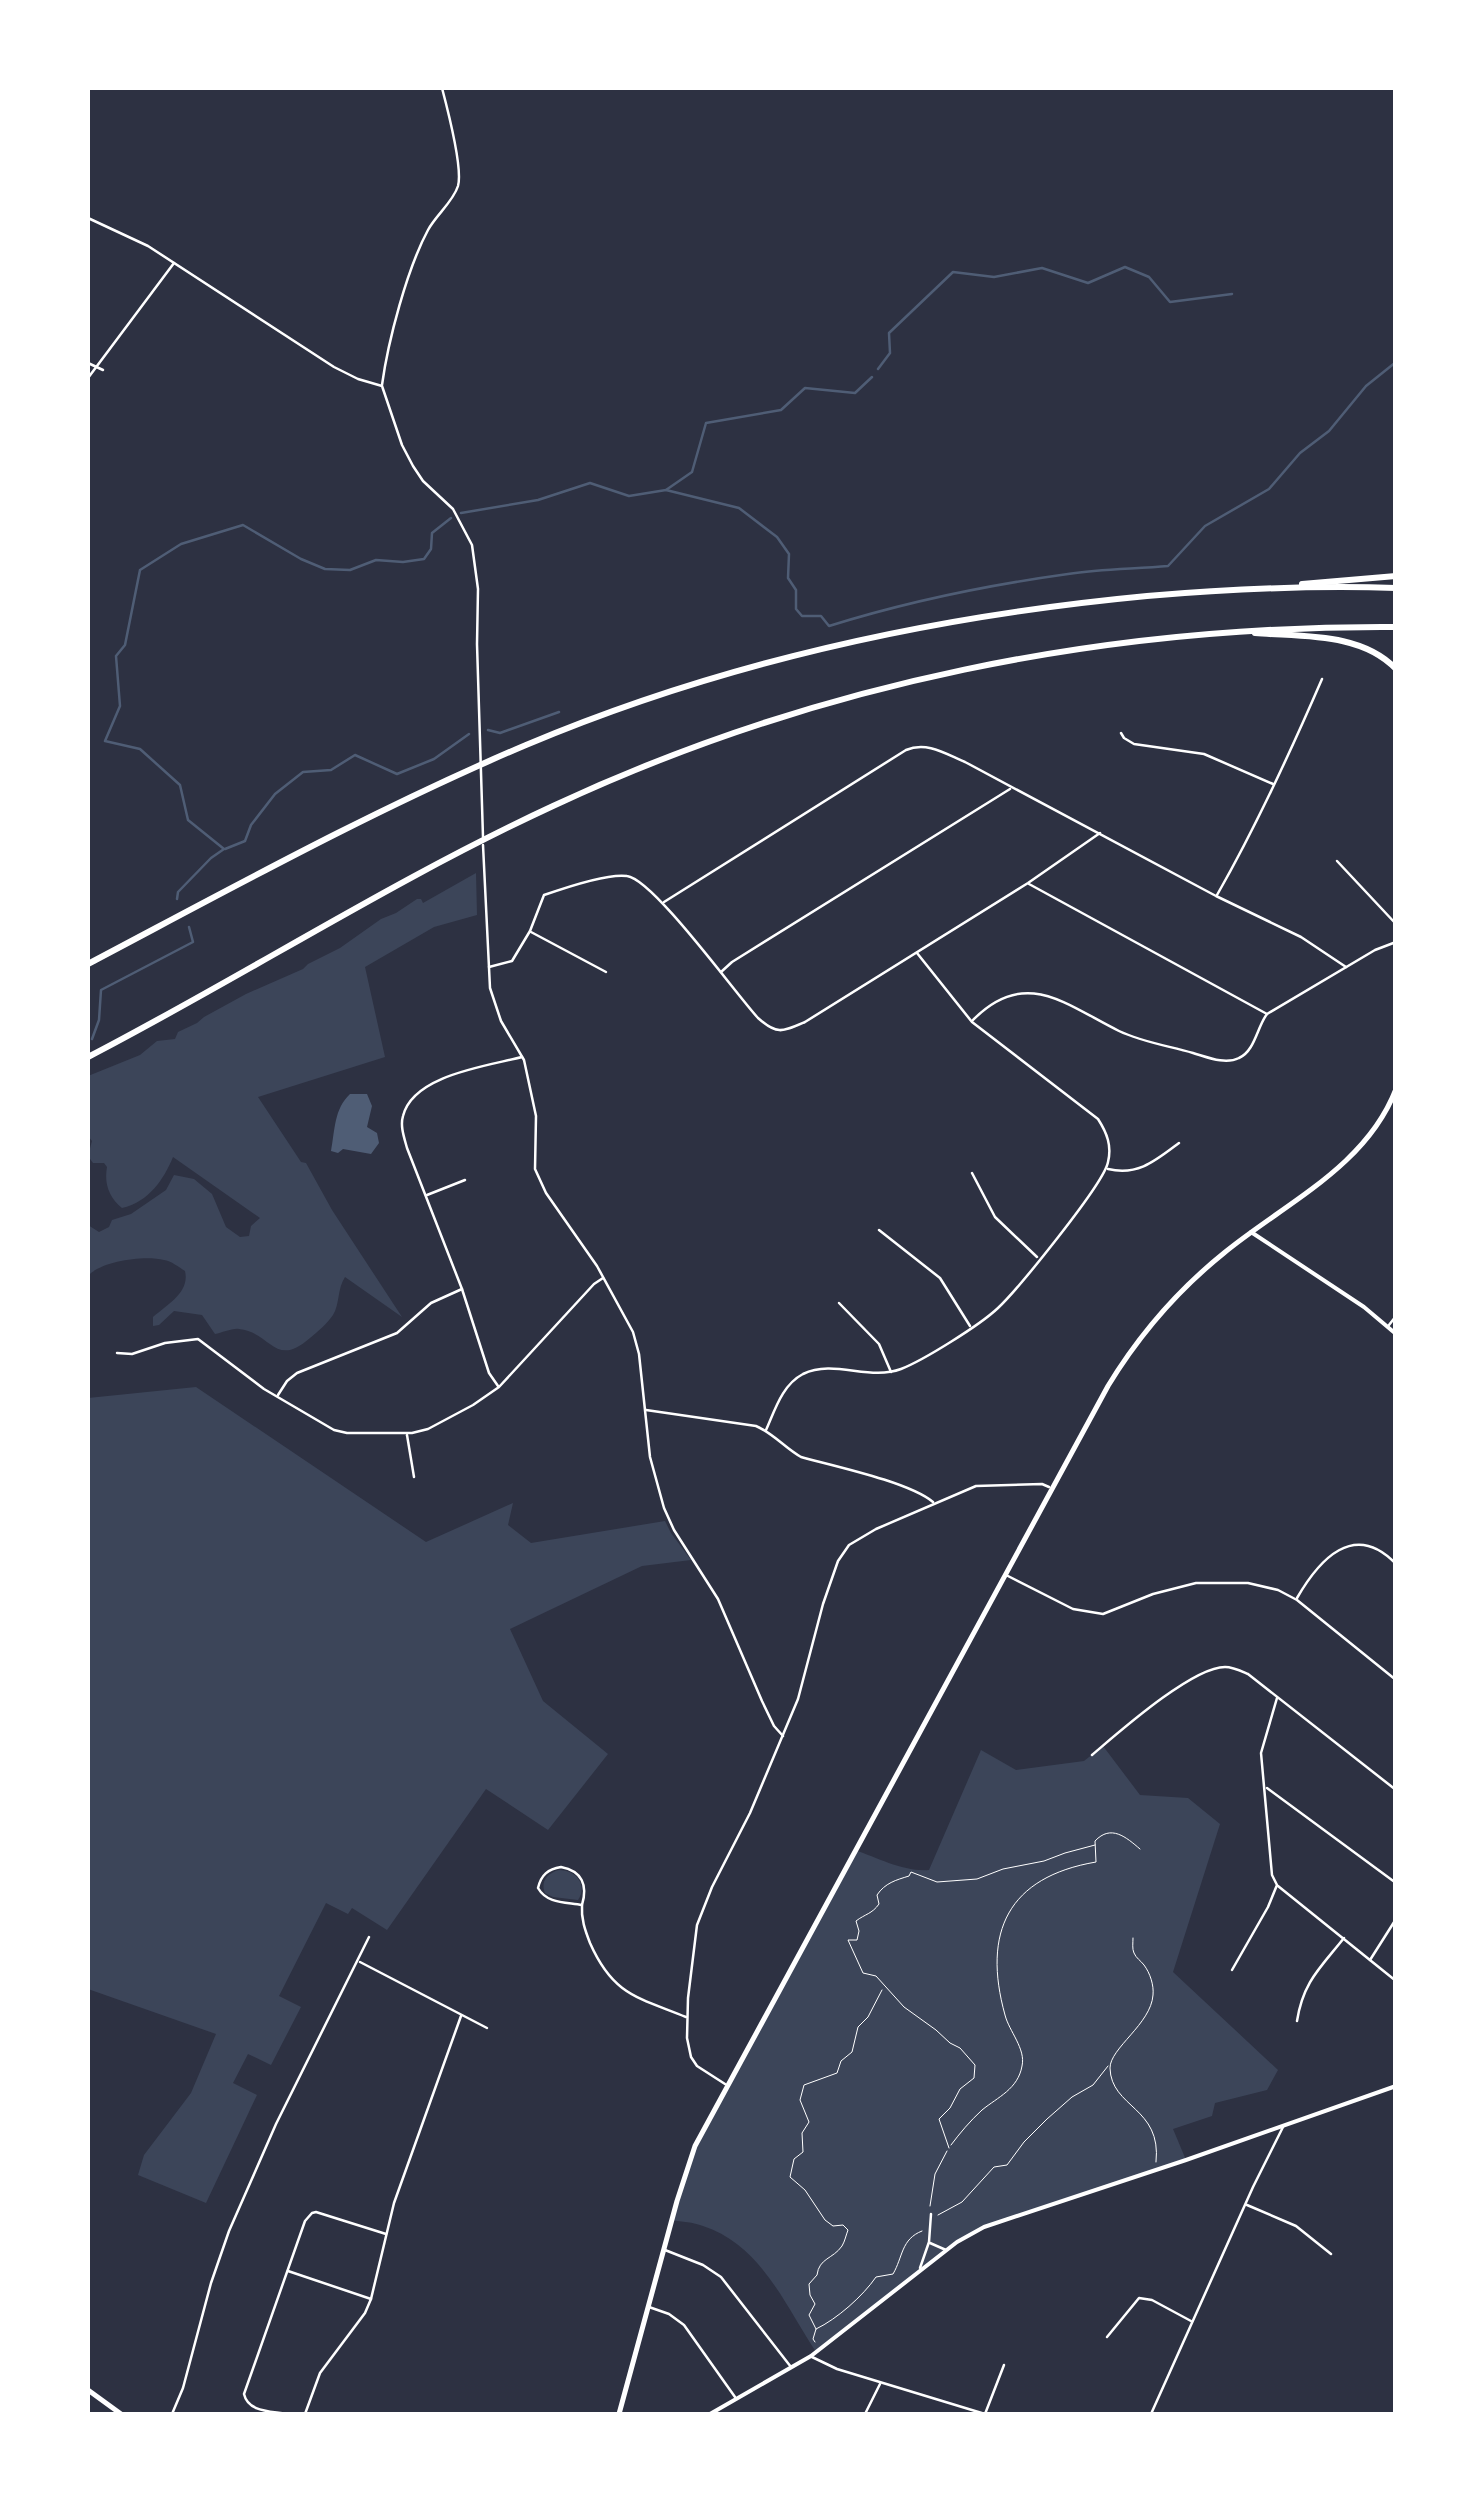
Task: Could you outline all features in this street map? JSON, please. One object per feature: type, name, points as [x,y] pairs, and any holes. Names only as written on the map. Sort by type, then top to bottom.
[{"type":"highway","points":[[88,964],[346,828],[467,770],[676,690],[871,638],[966,619],[1064,605],[1396,576]]},
{"type":"highway","points":[[1254,588],[1396,588]]},
{"type":"highway","points":[[88,1057],[494,834],[590,788],[754,726],[968,668],[1118,642],[1229,632],[1396,626]]},
{"type":"highway","points":[[1229,632],[1343,641],[1370,649],[1396,668]]},
{"type":"main road","points":[[619,2414],[695,2146],[1108,1386],[1141,1337],[1193,1279],[1342,1165],[1372,1132],[1396,1089]]},
{"type":"main road","points":[[88,2390],[121,2414]]},
{"type":"street","points":[[442,88],[459,174],[458,188],[428,228],[409,278],[382,386],[412,466],[453,509],[476,563],[490,988],[501,1021],[523,1057],[536,1116],[536,1169],[546,1193],[604,1277],[637,1343],[650,1458],[670,1521],[718,1598],[762,1701],[783,1736]]},
{"type":"street","points":[[88,218],[148,246],[334,367],[358,380],[382,386]]},
{"type":"street","points":[[88,378],[174,264]]},
{"type":"street","points":[[88,364],[103,370]]},
{"type":"street","points":[[1216,896],[1244,849],[1322,679]]},
{"type":"street","points":[[1121,733],[1134,744],[1198,752],[1275,785]]},
{"type":"street","points":[[662,903],[915,746],[938,750],[1302,938],[1346,967]]},
{"type":"street","points":[[720,973],[1012,788]]},
{"type":"street","points":[[487,967],[510,962],[530,931],[544,894],[625,875],[637,878],[662,903],[761,1021],[783,1031],[805,1022],[1100,834]]},
{"type":"street","points":[[1337,861],[1396,924]]},
{"type":"street","points":[[1028,883],[1268,1014]]},
{"type":"street","points":[[530,931],[606,972]]},
{"type":"street","points":[[971,1022],[1004,998],[1038,992],[1054,996],[1132,1036],[1226,1061],[1247,1053],[1268,1014],[1396,942]]},
{"type":"street","points":[[766,1430],[786,1388],[804,1374],[824,1369],[872,1374],[910,1365],[1005,1301],[1106,1168],[1108,1143],[1098,1120],[971,1022],[916,952]]},
{"type":"street","points":[[499,1387],[488,1373],[462,1289],[402,1127],[403,1113],[410,1100],[433,1082],[523,1057]]},
{"type":"street","points":[[1106,1168],[1124,1172],[1142,1169],[1178,1144]]},
{"type":"street","points":[[972,1173],[995,1217],[1039,1259]]},
{"type":"street","points":[[426,1195],[466,1180]]},
{"type":"street","points":[[880,1230],[940,1278],[971,1327]]},
{"type":"street","points":[[1252,1232],[1350,1297],[1396,1334]]},
{"type":"street","points":[[116,1353],[132,1354],[165,1343],[198,1339],[257,1384],[334,1430],[351,1434],[407,1434],[437,1424],[499,1387],[604,1277]]},
{"type":"street","points":[[277,1396],[298,1374],[397,1333],[431,1303],[462,1289]]},
{"type":"street","points":[[839,1304],[879,1344],[890,1372]]},
{"type":"street","points":[[1388,1326],[1396,1316]]},
{"type":"street","points":[[644,1410],[750,1424],[766,1430],[801,1456],[914,1491],[935,1504]]},
{"type":"street","points":[[407,1434],[414,1477]]},
{"type":"street","points":[[726,2084],[693,2060],[687,2038],[692,1955],[702,1910],[750,1813],[805,1679],[823,1604],[842,1552],[876,1529],[986,1484],[1042,1484],[1051,1488]]},
{"type":"street","points":[[1297,1600],[1322,1561],[1338,1549],[1370,1547],[1396,1564]]},
{"type":"street","points":[[1004,1575],[1073,1608],[1098,1614],[1196,1582],[1248,1583],[1278,1590],[1297,1600],[1396,1680]]},
{"type":"street","points":[[1092,1755],[1155,1704],[1208,1671],[1224,1667],[1240,1670],[1396,1790]]},
{"type":"street","points":[[1277,1698],[1261,1753],[1276,1885],[1396,1981]]},
{"type":"street","points":[[1266,1788],[1396,1883]]},
{"type":"street","points":[[582,1905],[546,1899],[538,1888],[544,1874],[561,1867],[578,1874],[586,1888],[582,1905],[585,1932],[601,1966],[616,1984],[634,1997],[687,2017]]},
{"type":"street","points":[[1232,1970],[1276,1885]]},
{"type":"street","points":[[1369,1961],[1396,1919]]},
{"type":"street","points":[[172,2414],[229,2231],[278,2120],[369,1937]]},
{"type":"street","points":[[1297,2021],[1308,1982],[1344,1938]]},
{"type":"street","points":[[358,1961],[487,2028]]},
{"type":"street","points":[[305,2414],[320,2373],[371,2299],[403,2174],[461,2016]]},
{"type":"street","points":[[710,2414],[811,2356],[984,2226],[1396,2086]]},
{"type":"street","points":[[1151,2414],[1283,2127]]},
{"type":"street","points":[[1267,2132],[1275,2143]]},
{"type":"street","points":[[1246,2204],[1296,2226],[1332,2254]]},
{"type":"street","points":[[286,2414],[252,2408],[246,2404],[244,2394],[305,2221],[312,2212],[328,2214],[386,2234]]},
{"type":"street","points":[[918,2274],[929,2242],[930,2217]]},
{"type":"street","points":[[929,2242],[948,2250]]},
{"type":"street","points":[[664,2250],[703,2264],[721,2277],[791,2367]]},
{"type":"street","points":[[287,2271],[371,2299]]},
{"type":"street","points":[[1107,2336],[1139,2298],[1145,2297],[1193,2322]]},
{"type":"street","points":[[648,2307],[669,2314],[684,2325],[736,2399]]},
{"type":"street","points":[[811,2356],[837,2369],[984,2414],[1004,2365]]},
{"type":"street","points":[[865,2414],[881,2382]]},
{"type":"street","points":[[959,2414],[961,2408]]},
{"type":"path","points":[[930,2217],[935,2174],[949,2148],[970,2122],[1011,2089],[1022,2066],[1022,2054],[1005,2015],[997,1972],[998,1940],[1004,1918],[1045,1877],[1096,1862],[1095,1841],[1101,1836],[1119,1833],[1140,1848]]},
{"type":"path","points":[[949,2148],[939,2119],[958,2092],[974,2078],[974,2063],[904,2007],[876,1976],[862,1973],[848,1940],[857,1940],[860,1931],[856,1921],[873,1912],[879,1904],[879,1892],[891,1881],[911,1872],[937,1882],[977,1880],[1003,1869],[1096,1846]]},
{"type":"path","points":[[930,2217],[962,2202],[994,2166],[1007,2164],[1072,2097],[1093,2085],[1139,2026],[1153,1998],[1150,1978],[1134,1955],[1133,1938]]},
{"type":"path","points":[[820,2349],[813,2339],[816,2328],[809,2315],[816,2304],[809,2284],[824,2259],[842,2246],[848,2230],[827,2222],[805,2190],[790,2177],[794,2158],[803,2152],[802,2133],[809,2122],[800,2100],[804,2086],[837,2073],[841,2062],[852,2052],[858,2027],[884,1987]]},
{"type":"path","points":[[1110,2063],[1118,2092],[1140,2112],[1153,2133],[1157,2170]]},
{"type":"path","points":[[816,2328],[852,2303],[876,2276],[893,2274],[906,2242],[918,2232],[930,2230]]},
{"type":"shaded area","points":[[476,873],[477,915],[434,927],[365,967],[385,1057],[258,1097],[301,1162],[306,1163],[402,1317],[345,1277],[328,1322],[298,1347],[281,1350],[250,1332],[236,1329],[215,1334],[202,1315],[174,1311],[153,1326],[153,1317],[176,1297],[186,1278],[185,1271],[169,1262],[123,1260],[88,1276],[88,1225],[99,1232],[109,1227],[112,1220],[131,1214],[166,1190],[174,1175],[194,1179],[212,1194],[226,1227],[240,1237],[249,1236],[251,1226],[260,1218],[173,1157],[154,1188],[140,1201],[122,1208],[109,1190],[107,1167],[104,1163],[93,1163],[88,1156],[92,1141],[88,1136],[88,1076],[140,1055],[157,1041],[175,1039],[178,1032],[246,994],[303,969],[417,899],[423,903]]},
{"type":"shaded area","points":[[350,1094],[367,1094],[372,1106],[367,1127],[377,1133],[379,1143],[371,1154],[331,1151],[338,1113]]},
{"type":"shaded area","points":[[196,1387],[426,1542],[513,1503],[508,1525],[531,1543],[665,1521],[691,1560],[642,1566],[510,1629],[543,1701],[608,1754],[548,1830],[486,1789],[387,1930],[352,1908],[348,1914],[326,1903],[279,1996],[301,2007],[271,2065],[248,2054],[233,2083],[257,2095],[206,2203],[138,2175],[144,2155],[191,2093],[216,2034],[88,1989],[88,1398]]},
{"type":"shaded area","points":[[1103,1746],[1140,1795],[1188,1798],[1220,1824],[1173,1972],[1278,2070],[1267,2090],[1215,2103],[1212,2116],[1173,2129],[1186,2160],[971,2233],[816,2352],[770,2278],[741,2247],[703,2226],[672,2220],[695,2145],[855,1850],[901,1867],[929,1870],[981,1750],[1016,1770],[1084,1761]]},
{"type":"shaded area","points":[[559,1870],[579,1879],[582,1889],[578,1900],[545,1893],[546,1878]]},
{"type":"waterway","points":[[878,369],[890,353],[889,333],[953,272],[994,277],[1042,268],[1088,283],[1125,267],[1149,277],[1170,302],[1232,294]]},
{"type":"waterway","points":[[666,490],[739,508],[777,537],[789,554],[788,578],[796,590],[796,609],[802,616],[821,616],[829,626],[1008,583],[1080,572],[1168,566],[1205,526],[1269,489],[1300,453],[1329,431],[1366,386],[1396,362]]},
{"type":"waterway","points":[[461,513],[538,500],[590,483],[629,496],[666,490],[692,472],[706,423],[781,410],[805,388],[855,393],[872,377]]},
{"type":"waterway","points":[[177,899],[178,892],[224,849],[188,820],[180,785],[140,749],[105,741],[120,706],[116,656],[125,645],[140,570],[181,544],[243,525],[325,569],[350,570],[376,560],[424,559],[431,549],[432,533],[451,518]]},
{"type":"waterway","points":[[488,730],[500,733],[559,712]]},
{"type":"waterway","points":[[225,849],[245,841],[251,825],[275,794],[303,772],[331,770],[355,755],[397,774],[434,759],[469,734]]},
{"type":"waterway","points":[[92,1039],[99,1020],[101,990],[193,942],[189,927]]}]
